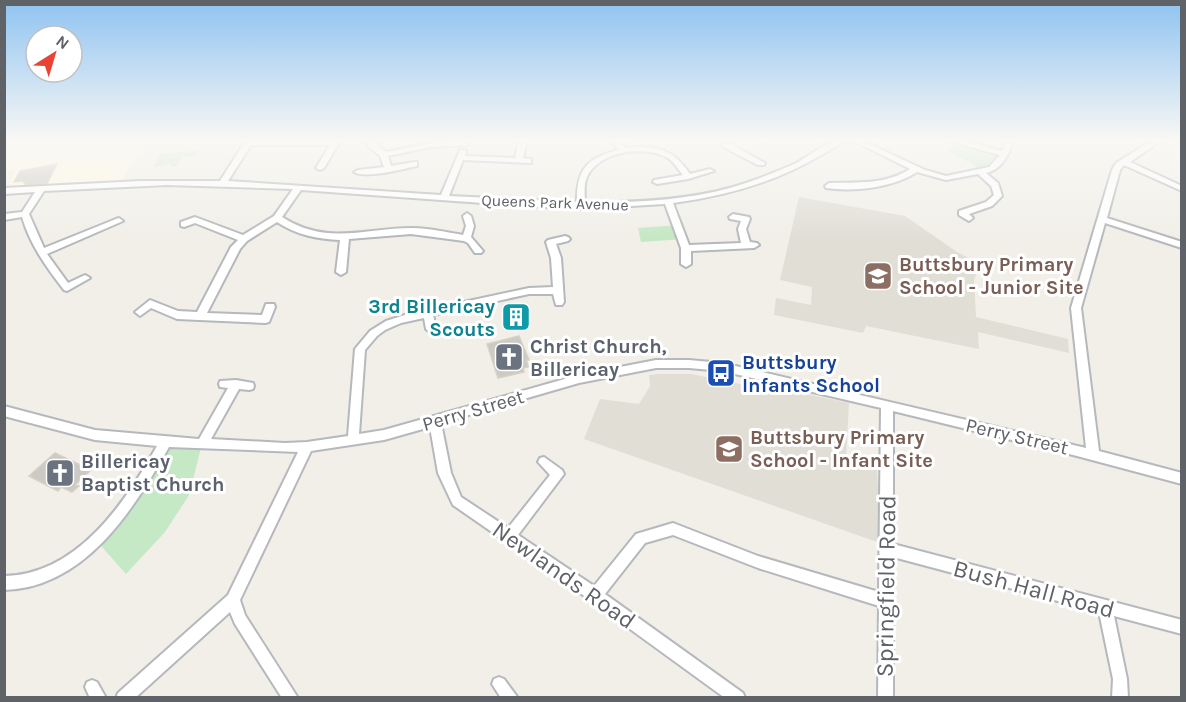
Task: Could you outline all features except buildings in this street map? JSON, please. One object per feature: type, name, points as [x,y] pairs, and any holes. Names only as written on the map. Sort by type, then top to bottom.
[{"type":"street","points":[[223,183],[229,173]]},
{"type":"street","points":[[444,197],[455,173]]},
{"type":"street","points":[[581,206],[582,181],[585,173]]},
{"type":"street","points":[[685,173],[688,177]]},
{"type":"street","points":[[657,182],[704,173]]},
{"type":"street","name":"Queens Park Avenue","points":[[4,191],[161,182],[223,183],[581,206],[668,202],[716,193],[779,173]]},
{"type":"street","points":[[829,186],[863,181],[894,182],[910,173]]},
{"type":"street","points":[[925,173],[945,178],[976,173]]},
{"type":"street","points":[[953,220],[989,204],[998,196],[995,185],[981,173]]},
{"type":"street","points":[[1093,454],[1076,308],[1115,173]]},
{"type":"street","points":[[1147,173],[1182,189]]},
{"type":"street","points":[[200,316],[231,256],[244,239],[277,218],[298,188]]},
{"type":"street","points":[[4,217],[25,214],[41,189]]},
{"type":"street","points":[[668,202],[686,248],[686,264]]},
{"type":"street","points":[[25,214],[30,230],[49,266],[67,288],[86,279]]},
{"type":"street","points":[[184,225],[207,216]]},
{"type":"street","points":[[466,238],[470,226],[467,216]]},
{"type":"street","points":[[686,248],[750,245],[742,229],[746,219],[733,217]]},
{"type":"street","points":[[277,218],[308,234],[345,237],[414,231],[466,238],[478,251]]},
{"type":"street","points":[[1101,219],[1182,245]]},
{"type":"street","points":[[195,220],[244,239]]},
{"type":"street","points":[[43,252],[119,221]]},
{"type":"street","points":[[341,272],[345,237]]},
{"type":"street","points":[[559,302],[556,258],[549,238],[565,239]]},
{"type":"street","points":[[354,441],[360,349],[366,339],[389,323],[428,313],[529,291],[558,290]]},
{"type":"street","points":[[140,312],[150,302],[177,315],[265,319],[270,307]]},
{"type":"street","points":[[428,313],[431,329]]},
{"type":"street","name":"Perry Street","points":[[4,411],[95,435],[260,448],[307,447],[354,441],[435,421],[579,379],[656,364],[689,364],[722,367],[887,405],[1093,454],[1182,479]]},
{"type":"street","points":[[202,444],[230,384],[249,386]]},
{"type":"street","name":"Springfield Road","points":[[885,695],[887,405]]},
{"type":"street","name":"Newlands Road","points":[[435,421],[451,491],[457,501],[595,595],[738,698]]},
{"type":"street","points":[[4,583],[26,583],[40,579],[61,567],[95,539],[127,505],[166,442]]},
{"type":"street","points":[[123,698],[233,600],[307,447]]},
{"type":"street","points":[[509,537],[558,474],[544,462]]},
{"type":"street","points":[[595,595],[641,538],[674,529],[758,562],[886,601]]},
{"type":"street","name":"Bush Hall Road","points":[[886,549],[1182,627]]},
{"type":"street","points":[[233,600],[240,619],[291,698]]},
{"type":"street","points":[[1105,607],[1120,679],[1120,698]]},
{"type":"street","points":[[499,684],[511,698]]},
{"type":"shaded area","points":[[14,173],[127,173],[123,180],[7,189]]},
{"type":"shaded area","name":"Buttsbury Primary School - Junior Site","points":[[799,197],[905,216],[957,252],[980,264],[974,280],[976,317],[1068,339],[1069,353],[978,332],[979,349],[866,326],[863,333],[774,315],[776,298],[811,305],[812,287],[780,280]]},
{"type":"shaded area","name":"Buttsbury Primary School - Infant Site","points":[[691,374],[750,386],[758,384],[849,403],[846,459],[877,467],[880,543],[584,439],[600,399],[639,404],[650,386],[649,375]]},
{"type":"green space","points":[[678,225],[683,239],[641,242],[638,228]]},
{"type":"green space","points":[[166,442],[202,444],[189,495],[165,532],[126,574],[95,539]]},
{"type":"place","name":"Buttsbury Primary School - Junior Site","points":[[878,276]]},
{"type":"place","name":"3rd Billericay Scouts","points":[[516,317]]},
{"type":"place","name":"Christ Church, Billericay","points":[[509,357]]},
{"type":"place","name":"Buttsbury Infants School","points":[[721,373]]},
{"type":"place","name":"Buttsbury Primary School - Infant Site","points":[[729,449]]},
{"type":"place","name":"Billericay Baptist Church","points":[[60,473]]}]
